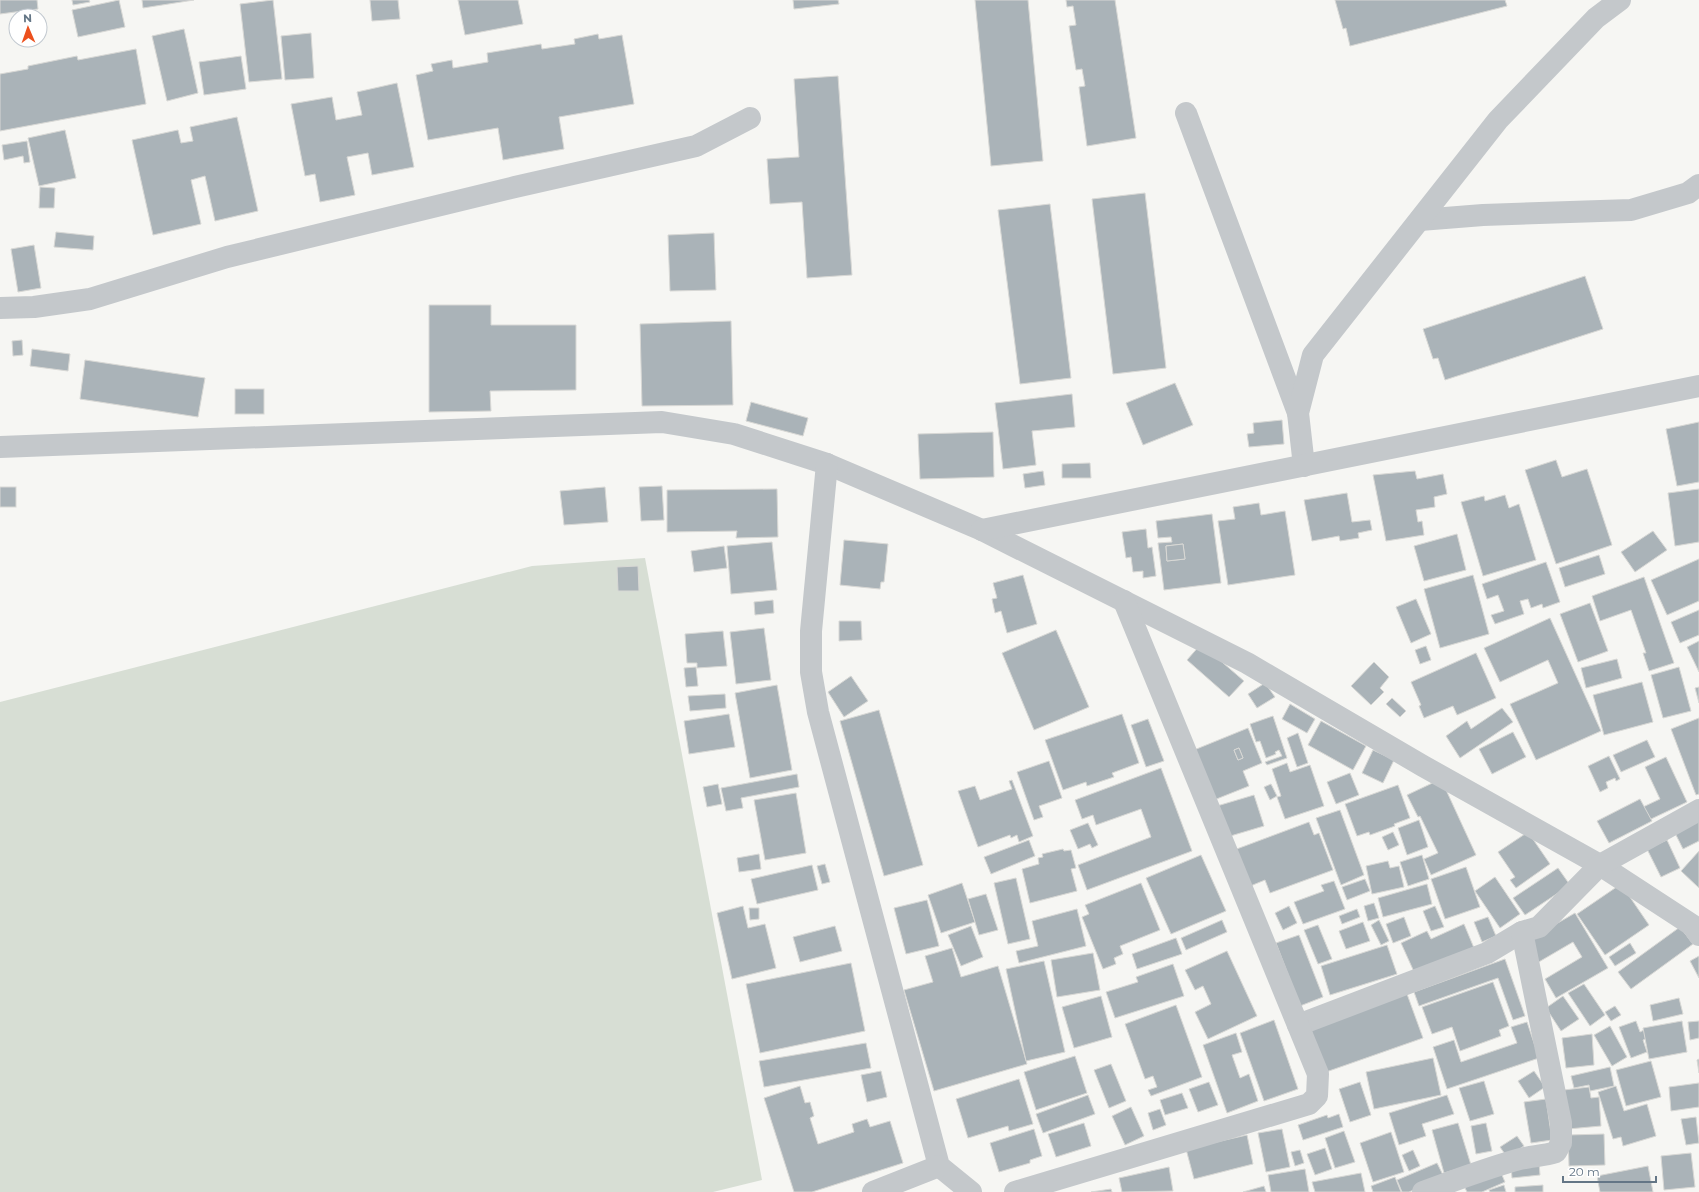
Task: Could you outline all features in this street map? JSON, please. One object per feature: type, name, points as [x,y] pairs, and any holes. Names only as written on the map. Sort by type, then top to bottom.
[{"type":"street","points":[[1298,413],[1313,355],[1498,120],[1596,18],[1620,0]]},
{"type":"street","points":[[1186,113],[1298,413],[1304,466]]},
{"type":"street","points":[[0,308],[34,307],[90,299],[227,257],[514,187],[696,146],[750,118]]},
{"type":"street","points":[[1420,220],[1483,215],[1631,210],[1688,193],[1699,185]]},
{"type":"street","points":[[982,530],[1699,386]]},
{"type":"street","points":[[0,447],[662,422],[734,434],[827,464],[982,530],[1247,663],[1423,766],[1600,865],[1692,925],[1699,935]]},
{"type":"street","points":[[827,464],[811,631],[811,672],[818,712],[939,1166],[971,1192]]},
{"type":"street","points":[[1015,1192],[1309,1104],[1318,1096],[1318,1074],[1124,601]]},
{"type":"street","points":[[1298,1025],[1487,953],[1522,932],[1539,927],[1600,865],[1699,810]]},
{"type":"street","points":[[1422,1192],[1509,1162],[1556,1152],[1561,1143],[1561,1123],[1522,932]]},
{"type":"street","points":[[873,1192],[939,1166]]},
{"type":"shaded area","points":[[645,558],[762,1180],[713,1192],[0,1192],[0,702],[532,566]]},
{"type":"building","points":[[0,0],[37,0],[38,8],[8,8],[8,13],[0,14]]},
{"type":"building","points":[[72,0],[89,0],[90,2],[73,5]]},
{"type":"building","points":[[119,0],[125,27],[78,37],[72,10]]},
{"type":"building","points":[[142,0],[194,0],[143,8]]},
{"type":"building","points":[[273,0],[282,79],[249,82],[240,4]]},
{"type":"building","points":[[370,0],[398,0],[400,19],[372,21]]},
{"type":"building","points":[[458,0],[518,0],[523,24],[465,35]]},
{"type":"building","points":[[793,0],[838,0],[839,4],[794,9]]},
{"type":"building","points":[[975,0],[1028,0],[1043,161],[991,166]]},
{"type":"building","points":[[1066,0],[1115,0],[1136,138],[1087,146],[1079,87],[1085,86],[1082,69],[1076,70],[1069,26],[1076,25],[1073,6],[1067,7]]},
{"type":"building","points":[[1335,0],[1505,0],[1507,6],[1350,46],[1346,28],[1343,29]]},
{"type":"building","points":[[184,29],[198,93],[167,101],[152,36]]},
{"type":"building","points":[[311,33],[314,78],[285,80],[281,36]]},
{"type":"building","points":[[598,34],[599,39],[622,35],[634,104],[559,117],[564,149],[503,160],[498,128],[428,140],[416,75],[433,71],[431,64],[452,60],[453,68],[488,62],[487,53],[541,44],[542,49],[575,44],[574,39]]},
{"type":"building","points":[[136,49],[146,104],[0,131],[0,74],[28,69],[28,66],[77,56],[78,60]]},
{"type":"building","points":[[241,56],[246,89],[204,95],[199,62]]},
{"type":"building","points":[[838,76],[852,275],[807,278],[802,202],[770,204],[767,159],[799,157],[794,79]]},
{"type":"building","points":[[397,83],[414,167],[372,175],[368,153],[347,157],[355,195],[320,202],[315,174],[305,176],[291,104],[332,97],[336,120],[362,115],[357,92]]},
{"type":"building","points":[[237,117],[258,211],[215,221],[205,176],[191,180],[201,224],[153,235],[132,140],[178,130],[181,143],[193,141],[190,127]]},
{"type":"building","points":[[65,130],[76,178],[39,186],[28,138]]},
{"type":"building","points":[[27,141],[30,162],[24,163],[23,156],[4,160],[2,145]]},
{"type":"building","points":[[40,187],[55,188],[54,208],[39,208]]},
{"type":"building","points":[[1145,193],[1166,368],[1113,374],[1092,199]]},
{"type":"building","points":[[1050,204],[1071,378],[1020,384],[998,210]]},
{"type":"building","points":[[56,232],[94,236],[93,250],[54,247]]},
{"type":"building","points":[[714,233],[716,290],[670,291],[668,235]]},
{"type":"building","points":[[34,245],[41,288],[18,292],[11,249]]},
{"type":"building","points":[[1585,276],[1603,329],[1445,380],[1438,358],[1433,359],[1423,329]]},
{"type":"building","points":[[429,305],[491,305],[491,325],[576,325],[576,390],[490,391],[491,411],[429,412]]},
{"type":"building","points":[[731,321],[733,405],[642,406],[640,324]]},
{"type":"building","points":[[22,340],[23,355],[13,356],[12,341]]},
{"type":"building","points":[[32,349],[70,354],[68,371],[30,366]]},
{"type":"building","points":[[85,360],[205,378],[198,417],[80,399]]},
{"type":"building","points":[[1175,383],[1193,425],[1143,445],[1126,403]]},
{"type":"building","points":[[235,389],[264,389],[264,414],[235,414]]},
{"type":"building","points":[[1072,394],[1075,427],[1032,431],[1036,465],[1003,469],[995,403]]},
{"type":"building","points":[[751,402],[808,418],[803,436],[746,421]]},
{"type":"building","points":[[1282,420],[1284,444],[1249,447],[1247,434],[1254,433],[1253,423]]},
{"type":"building","points":[[1699,422],[1699,482],[1677,486],[1666,429]]},
{"type":"building","points":[[993,432],[994,477],[920,479],[918,434]]},
{"type":"building","points":[[1556,460],[1562,477],[1587,469],[1612,545],[1556,564],[1525,470]]},
{"type":"building","points":[[1090,463],[1091,478],[1062,478],[1062,464]]},
{"type":"building","points":[[1043,471],[1045,485],[1025,488],[1023,474]]},
{"type":"building","points":[[1415,471],[1417,479],[1443,474],[1447,494],[1434,497],[1435,507],[1416,510],[1418,522],[1422,521],[1424,535],[1386,541],[1373,475]]},
{"type":"building","points":[[662,486],[664,520],[641,521],[639,487]]},
{"type":"building","points":[[0,487],[16,487],[16,507],[0,507]]},
{"type":"building","points":[[605,487],[608,522],[564,525],[560,491]]},
{"type":"building","points":[[777,489],[778,537],[736,538],[737,531],[667,532],[667,490]]},
{"type":"building","points":[[1699,489],[1699,542],[1675,546],[1668,493]]},
{"type":"building","points":[[1347,493],[1352,522],[1370,520],[1372,530],[1358,533],[1359,538],[1340,541],[1339,536],[1312,541],[1304,500]]},
{"type":"building","points":[[1505,495],[1509,508],[1519,504],[1536,560],[1483,576],[1461,502],[1484,496],[1485,501]]},
{"type":"building","points":[[1259,503],[1261,515],[1285,511],[1295,575],[1228,585],[1218,521],[1235,519],[1233,507]]},
{"type":"building","points":[[1212,514],[1221,583],[1164,590],[1158,543],[1172,542],[1171,537],[1158,538],[1156,521]],"holes":[[[1183,544],[1185,559],[1167,561],[1166,546]]]},
{"type":"building","points":[[1146,529],[1148,548],[1152,547],[1156,576],[1143,578],[1143,571],[1133,572],[1131,557],[1126,558],[1122,532]]},
{"type":"building","points":[[1653,531],[1667,550],[1635,572],[1621,552]]},
{"type":"building","points":[[1457,534],[1466,570],[1424,581],[1414,546]]},
{"type":"building","points":[[844,540],[888,544],[884,582],[881,582],[880,589],[840,585]]},
{"type":"building","points":[[772,542],[777,590],[731,594],[727,546]]},
{"type":"building","points":[[1183,544],[1185,559],[1167,561],[1166,546]]},
{"type":"building","points":[[724,546],[727,568],[694,572],[691,551]]},
{"type":"building","points":[[1599,555],[1605,574],[1565,587],[1559,568]]},
{"type":"building","points":[[1699,559],[1699,601],[1667,615],[1651,580]]},
{"type":"building","points":[[1546,562],[1560,602],[1543,608],[1542,604],[1531,608],[1528,599],[1520,601],[1524,614],[1495,624],[1491,615],[1504,611],[1498,595],[1487,599],[1482,584]]},
{"type":"building","points":[[638,566],[639,591],[618,591],[617,567]]},
{"type":"building","points":[[1023,575],[1037,624],[1007,633],[1001,611],[995,613],[992,599],[997,598],[993,583]]},
{"type":"building","points":[[1473,575],[1489,634],[1440,648],[1424,589]]},
{"type":"building","points":[[1644,577],[1674,663],[1649,671],[1643,653],[1646,653],[1631,610],[1600,621],[1592,596]]},
{"type":"building","points":[[1416,599],[1431,634],[1411,643],[1396,607]]},
{"type":"building","points":[[773,600],[774,613],[755,615],[754,602]]},
{"type":"building","points":[[1590,603],[1608,651],[1578,662],[1560,614]]},
{"type":"building","points":[[1699,610],[1699,635],[1680,643],[1671,622]]},
{"type":"building","points":[[1550,618],[1601,731],[1536,760],[1510,704],[1558,683],[1548,660],[1500,682],[1484,648]]},
{"type":"building","points":[[839,621],[861,621],[862,640],[839,641]]},
{"type":"building","points":[[764,628],[771,680],[736,684],[730,632]]},
{"type":"building","points":[[1056,630],[1089,707],[1034,730],[1002,653]]},
{"type":"building","points":[[723,631],[727,666],[697,668],[697,663],[687,663],[685,634]]},
{"type":"building","points":[[1699,641],[1699,672],[1687,647]]},
{"type":"building","points":[[1201,644],[1244,681],[1229,697],[1187,660]]},
{"type":"building","points":[[1426,646],[1431,660],[1420,664],[1415,650]]},
{"type":"building","points":[[1476,653],[1496,698],[1457,715],[1453,706],[1424,718],[1419,706],[1421,705],[1411,682]]},
{"type":"building","points":[[1617,659],[1622,678],[1586,688],[1581,668]]},
{"type":"building","points":[[1374,662],[1389,677],[1380,688],[1384,692],[1371,705],[1351,686]]},
{"type":"building","points":[[696,667],[698,686],[686,687],[684,668]]},
{"type":"building","points":[[1679,667],[1691,711],[1663,718],[1651,675]]},
{"type":"building","points":[[851,676],[868,701],[844,717],[828,692]]},
{"type":"building","points":[[1642,682],[1653,722],[1604,735],[1593,695]]},
{"type":"building","points":[[1265,683],[1275,697],[1257,708],[1248,694]]},
{"type":"building","points":[[777,685],[792,770],[750,778],[735,693]]},
{"type":"building","points":[[1699,687],[1699,703],[1695,688]]},
{"type":"building","points":[[725,694],[726,708],[690,711],[688,696]]},
{"type":"building","points":[[1392,698],[1406,711],[1400,717],[1386,704]]},
{"type":"building","points":[[1290,704],[1315,719],[1307,733],[1282,719]]},
{"type":"building","points":[[1502,708],[1513,722],[1460,758],[1446,736],[1467,721],[1471,729]]},
{"type":"building","points":[[879,710],[923,865],[884,876],[840,721]]},
{"type":"building","points":[[729,714],[735,747],[689,754],[684,721]]},
{"type":"building","points":[[1122,714],[1139,763],[1112,773],[1114,777],[1087,786],[1086,782],[1063,790],[1045,740]]},
{"type":"building","points":[[1273,716],[1287,758],[1267,765],[1265,762],[1282,756],[1279,750],[1275,752],[1276,754],[1266,758],[1260,741],[1256,742],[1250,724]]},
{"type":"building","points":[[1699,718],[1699,794],[1696,795],[1671,729]]},
{"type":"building","points":[[1148,719],[1164,761],[1146,767],[1131,725]]},
{"type":"building","points":[[1321,721],[1366,746],[1353,770],[1308,745]]},
{"type":"building","points":[[1248,728],[1262,763],[1243,771],[1249,786],[1214,800],[1194,750]],"holes":[[[1239,748],[1243,758],[1238,760],[1234,750]]]},
{"type":"building","points":[[1513,732],[1526,757],[1492,774],[1479,749]]},
{"type":"building","points":[[1298,733],[1308,763],[1297,767],[1287,738]]},
{"type":"building","points":[[1647,740],[1655,757],[1621,772],[1613,755]]},
{"type":"building","points":[[1239,748],[1243,758],[1238,760],[1234,750]]},
{"type":"building","points":[[1373,750],[1394,760],[1383,783],[1362,773]]},
{"type":"building","points":[[1609,756],[1620,779],[1616,781],[1615,778],[1606,782],[1608,788],[1600,792],[1588,766]]},
{"type":"building","points":[[1666,757],[1687,802],[1649,820],[1643,807],[1660,799],[1645,767]]},
{"type":"building","points":[[1049,761],[1062,798],[1039,806],[1043,817],[1034,820],[1017,772]]},
{"type":"building","points":[[1287,763],[1290,772],[1310,765],[1324,806],[1285,819],[1277,797],[1281,796],[1272,769]]},
{"type":"building","points":[[1161,768],[1192,851],[1087,890],[1078,865],[1151,837],[1141,809],[1096,825],[1093,815],[1082,819],[1075,800]]},
{"type":"building","points":[[1350,773],[1359,795],[1336,804],[1327,782]]},
{"type":"building","points":[[797,774],[799,787],[741,798],[743,808],[726,811],[721,788]]},
{"type":"building","points":[[1441,779],[1476,855],[1431,875],[1424,859],[1438,853],[1420,816],[1418,817],[1407,795]]},
{"type":"building","points":[[1012,780],[1033,836],[1019,842],[1017,835],[1011,838],[1010,835],[978,847],[958,791],[975,786],[980,800],[1012,789],[1009,781]]},
{"type":"building","points":[[718,784],[722,804],[707,807],[703,787]]},
{"type":"building","points":[[1271,784],[1277,796],[1270,800],[1264,787]]},
{"type":"building","points":[[1398,785],[1410,818],[1394,824],[1395,826],[1370,835],[1369,832],[1357,836],[1345,804]]},
{"type":"building","points":[[796,793],[806,853],[765,860],[754,800]]},
{"type":"building","points":[[1254,795],[1264,826],[1227,837],[1217,806]]},
{"type":"building","points":[[1640,799],[1652,821],[1609,843],[1597,821]]},
{"type":"building","points":[[1340,810],[1364,875],[1341,885],[1316,818]]},
{"type":"building","points":[[1699,818],[1699,841],[1683,849],[1674,831]]},
{"type":"building","points":[[1419,820],[1428,847],[1407,855],[1398,828]]},
{"type":"building","points":[[1309,822],[1314,835],[1319,833],[1333,870],[1270,893],[1265,880],[1248,887],[1234,850]]},
{"type":"building","points":[[1088,823],[1098,845],[1092,848],[1090,844],[1078,849],[1070,830]]},
{"type":"building","points":[[1393,832],[1399,845],[1388,850],[1382,837]]},
{"type":"building","points":[[1528,832],[1550,864],[1516,888],[1510,880],[1515,877],[1498,852]]},
{"type":"building","points":[[1029,840],[1035,856],[991,874],[984,857]]},
{"type":"building","points":[[1667,840],[1680,868],[1661,877],[1647,849]]},
{"type":"building","points":[[1063,849],[1064,851],[1071,850],[1076,868],[1071,869],[1077,891],[1030,903],[1022,869],[1039,864],[1038,858],[1043,857],[1042,854]]},
{"type":"building","points":[[1699,851],[1699,888],[1681,871]]},
{"type":"building","points":[[759,854],[761,869],[739,872],[737,858]]},
{"type":"building","points":[[1201,855],[1226,911],[1171,934],[1146,878]]},
{"type":"building","points":[[1422,855],[1429,879],[1408,886],[1400,862]]},
{"type":"building","points":[[1388,861],[1390,868],[1399,866],[1404,887],[1372,894],[1366,866]]},
{"type":"building","points":[[825,864],[830,882],[822,884],[817,866]]},
{"type":"building","points":[[812,865],[818,890],[757,904],[751,879]]},
{"type":"building","points":[[1466,867],[1480,907],[1445,919],[1431,879]]},
{"type":"building","points":[[1558,868],[1570,885],[1525,915],[1513,898]]},
{"type":"building","points":[[1495,877],[1520,914],[1500,928],[1475,891]]},
{"type":"building","points":[[1016,878],[1030,939],[1008,944],[994,883]]},
{"type":"building","points":[[1365,879],[1370,891],[1347,900],[1342,887]]},
{"type":"building","points":[[1334,881],[1345,909],[1303,924],[1294,902],[1324,891],[1321,885]]},
{"type":"building","points":[[962,883],[975,922],[941,933],[928,895]]},
{"type":"building","points":[[1141,883],[1160,930],[1120,946],[1123,954],[1114,958],[1116,964],[1103,969],[1082,917],[1089,914],[1085,905]]},
{"type":"building","points":[[1427,884],[1432,904],[1383,917],[1378,898]]},
{"type":"building","points":[[1621,884],[1649,925],[1605,955],[1577,914]]},
{"type":"building","points":[[986,894],[998,930],[979,935],[968,899]]},
{"type":"building","points":[[927,900],[939,946],[906,954],[894,908]]},
{"type":"building","points":[[1374,903],[1379,918],[1368,921],[1364,906]]},
{"type":"building","points":[[743,906],[748,928],[765,924],[776,968],[732,979],[717,913]]},
{"type":"building","points":[[1289,906],[1297,923],[1283,930],[1275,913]]},
{"type":"building","points":[[1435,906],[1444,927],[1431,931],[1423,911]]},
{"type":"building","points":[[749,908],[759,908],[759,919],[750,920]]},
{"type":"building","points":[[1077,909],[1086,946],[1019,963],[1016,951],[1038,946],[1032,921]]},
{"type":"building","points":[[1357,909],[1360,917],[1342,924],[1339,916]]},
{"type":"building","points":[[1575,913],[1608,968],[1556,998],[1545,979],[1582,957],[1573,942],[1537,963],[1525,942]]},
{"type":"building","points":[[1404,917],[1411,936],[1393,943],[1386,924]]},
{"type":"building","points":[[1488,917],[1496,936],[1482,942],[1474,922]]},
{"type":"building","points":[[1222,920],[1227,932],[1186,950],[1181,938]]},
{"type":"building","points":[[1379,920],[1389,941],[1381,945],[1371,925]]},
{"type":"building","points":[[1363,922],[1370,941],[1346,949],[1339,931]]},
{"type":"building","points":[[1464,924],[1474,948],[1415,974],[1401,943],[1427,931],[1431,939]]},
{"type":"building","points":[[1318,925],[1332,959],[1318,964],[1304,930]]},
{"type":"building","points":[[835,926],[842,951],[800,962],[793,937]]},
{"type":"building","points":[[971,926],[983,957],[961,966],[948,935]]},
{"type":"building","points":[[1680,927],[1693,944],[1631,989],[1618,972]]},
{"type":"building","points":[[1299,935],[1323,997],[1300,1006],[1276,943]]},
{"type":"building","points":[[1176,938],[1182,954],[1137,969],[1132,954]]},
{"type":"building","points":[[1630,943],[1636,953],[1615,966],[1609,957]]},
{"type":"building","points":[[1387,945],[1397,974],[1330,995],[1321,966]]},
{"type":"building","points":[[952,948],[961,977],[998,966],[1027,1064],[934,1091],[904,990],[933,982],[925,956]]},
{"type":"building","points":[[1227,951],[1257,1016],[1208,1039],[1195,1012],[1211,1004],[1203,986],[1195,990],[1185,970]]},
{"type":"building","points":[[1093,953],[1100,990],[1057,997],[1051,960]]},
{"type":"building","points":[[1699,956],[1699,978],[1690,961]]},
{"type":"building","points":[[1505,959],[1525,1016],[1513,1020],[1498,978],[1419,1006],[1414,992]]},
{"type":"building","points":[[1044,961],[1065,1052],[1026,1061],[1006,969]]},
{"type":"building","points":[[851,963],[865,1031],[760,1053],[746,984]]},
{"type":"building","points":[[1173,964],[1184,996],[1115,1018],[1106,992],[1138,982],[1136,977]]},
{"type":"building","points":[[1493,982],[1509,1026],[1499,1030],[1501,1036],[1460,1051],[1452,1027],[1432,1034],[1422,1007]]},
{"type":"building","points":[[1584,984],[1605,1015],[1590,1026],[1568,993]]},
{"type":"building","points":[[1407,994],[1423,1038],[1326,1072],[1310,1028]]},
{"type":"building","points":[[1101,996],[1112,1037],[1074,1048],[1062,1007]]},
{"type":"building","points":[[1563,996],[1579,1019],[1561,1031],[1546,1008]]},
{"type":"building","points":[[1679,998],[1683,1014],[1653,1021],[1650,1005]]},
{"type":"building","points":[[1176,1005],[1202,1077],[1151,1096],[1148,1090],[1157,1087],[1153,1076],[1145,1079],[1125,1024]]},
{"type":"building","points":[[1615,1006],[1621,1015],[1611,1021],[1605,1012]]},
{"type":"building","points":[[1274,1020],[1298,1089],[1264,1101],[1240,1033]]},
{"type":"building","points":[[1636,1021],[1640,1032],[1646,1029],[1649,1038],[1643,1040],[1647,1052],[1631,1058],[1619,1027]]},
{"type":"building","points":[[1682,1021],[1687,1052],[1649,1059],[1643,1028]]},
{"type":"building","points":[[1699,1021],[1699,1038],[1690,1040],[1688,1022]]},
{"type":"building","points":[[1527,1022],[1539,1058],[1447,1089],[1433,1047],[1454,1040],[1461,1062],[1517,1043],[1511,1027]]},
{"type":"building","points":[[1610,1026],[1627,1057],[1612,1066],[1594,1035]]},
{"type":"building","points":[[1236,1033],[1242,1052],[1232,1055],[1240,1078],[1249,1074],[1258,1101],[1227,1113],[1203,1045]]},
{"type":"building","points":[[1592,1034],[1594,1065],[1566,1068],[1562,1038]]},
{"type":"building","points":[[866,1043],[871,1068],[764,1087],[759,1061]]},
{"type":"building","points":[[1075,1056],[1087,1093],[1036,1110],[1024,1072]]},
{"type":"building","points":[[1433,1058],[1441,1095],[1374,1109],[1366,1072]]},
{"type":"building","points":[[1699,1059],[1699,1073],[1697,1060]]},
{"type":"building","points":[[1651,1061],[1661,1097],[1626,1106],[1616,1070]]},
{"type":"building","points":[[1111,1064],[1126,1101],[1109,1108],[1094,1070]]},
{"type":"building","points":[[1610,1067],[1614,1086],[1590,1091],[1589,1085],[1574,1088],[1571,1076]]},
{"type":"building","points":[[881,1071],[887,1097],[867,1102],[861,1075]]},
{"type":"building","points":[[1534,1071],[1545,1087],[1529,1098],[1518,1081]]},
{"type":"building","points":[[1019,1079],[1033,1124],[1009,1131],[1008,1126],[968,1138],[956,1099]]},
{"type":"building","points":[[1484,1081],[1494,1114],[1470,1121],[1459,1088]]},
{"type":"building","points":[[1209,1082],[1218,1105],[1198,1112],[1189,1089]]},
{"type":"building","points":[[1360,1082],[1371,1115],[1350,1122],[1339,1089]]},
{"type":"building","points":[[1699,1083],[1699,1107],[1671,1111],[1669,1087]]},
{"type":"building","points":[[800,1086],[805,1103],[810,1102],[814,1116],[810,1118],[818,1144],[854,1132],[852,1124],[867,1119],[870,1127],[890,1121],[903,1163],[812,1192],[794,1192],[764,1098]]},
{"type":"building","points":[[1616,1086],[1624,1111],[1647,1104],[1656,1136],[1623,1146],[1621,1137],[1613,1139],[1598,1092]]},
{"type":"building","points":[[1589,1087],[1591,1098],[1599,1097],[1601,1126],[1568,1129],[1564,1090]]},
{"type":"building","points":[[1182,1093],[1188,1108],[1165,1115],[1160,1100]]},
{"type":"building","points":[[1088,1095],[1095,1114],[1043,1133],[1036,1114]]},
{"type":"building","points":[[1447,1095],[1454,1114],[1422,1124],[1426,1136],[1399,1145],[1389,1113]]},
{"type":"building","points":[[1546,1099],[1552,1140],[1531,1143],[1524,1102]]},
{"type":"building","points":[[1131,1107],[1144,1136],[1125,1145],[1112,1116]]},
{"type":"building","points":[[1160,1109],[1166,1125],[1153,1130],[1148,1113]]},
{"type":"building","points":[[1339,1114],[1343,1127],[1303,1140],[1298,1125],[1327,1115],[1328,1118]]},
{"type":"building","points":[[1696,1117],[1699,1143],[1686,1145],[1681,1119]]},
{"type":"building","points":[[1084,1123],[1091,1146],[1056,1157],[1048,1134]]},
{"type":"building","points":[[1458,1123],[1471,1165],[1444,1173],[1432,1130]]},
{"type":"building","points":[[1486,1123],[1492,1151],[1476,1154],[1471,1126]]},
{"type":"building","points":[[1034,1129],[1042,1156],[1030,1160],[1030,1163],[999,1172],[990,1143]]},
{"type":"building","points":[[1282,1129],[1290,1167],[1266,1172],[1258,1133]]},
{"type":"building","points":[[1344,1131],[1355,1162],[1335,1168],[1325,1138]]},
{"type":"building","points":[[1391,1132],[1404,1172],[1373,1182],[1360,1143]]},
{"type":"building","points":[[1604,1134],[1605,1165],[1569,1166],[1568,1135]]},
{"type":"building","points":[[1247,1135],[1253,1164],[1194,1179],[1186,1149]]},
{"type":"building","points":[[1517,1136],[1524,1146],[1507,1157],[1500,1147]]},
{"type":"building","points":[[1325,1148],[1332,1169],[1315,1175],[1307,1154]]},
{"type":"building","points":[[1300,1150],[1304,1163],[1295,1166],[1291,1152]]},
{"type":"building","points":[[1413,1150],[1420,1166],[1409,1171],[1402,1155]]},
{"type":"building","points":[[1691,1153],[1695,1187],[1664,1190],[1661,1156]]},
{"type":"building","points":[[1437,1163],[1444,1177],[1409,1192],[1402,1192],[1397,1180]]},
{"type":"building","points":[[1539,1163],[1540,1175],[1512,1178],[1511,1166]]},
{"type":"building","points":[[1498,1166],[1505,1182],[1482,1192],[1467,1192],[1462,1182]]},
{"type":"building","points":[[1648,1166],[1653,1192],[1600,1192],[1597,1176]]},
{"type":"building","points":[[1169,1167],[1173,1191],[1122,1192],[1119,1178]]},
{"type":"building","points":[[1305,1169],[1309,1192],[1271,1192],[1268,1175]]},
{"type":"building","points":[[1361,1173],[1365,1192],[1315,1192],[1312,1182]]},
{"type":"building","points":[[1395,1177],[1401,1192],[1373,1192],[1371,1186]]},
{"type":"building","points":[[1504,1185],[1506,1192],[1490,1192],[1489,1190]]},
{"type":"building","points":[[1543,1185],[1543,1192],[1515,1192],[1515,1187]]},
{"type":"building","points":[[1264,1186],[1266,1192],[1243,1192]]},
{"type":"building","points":[[1111,1189],[1112,1192],[1091,1192]]}]
